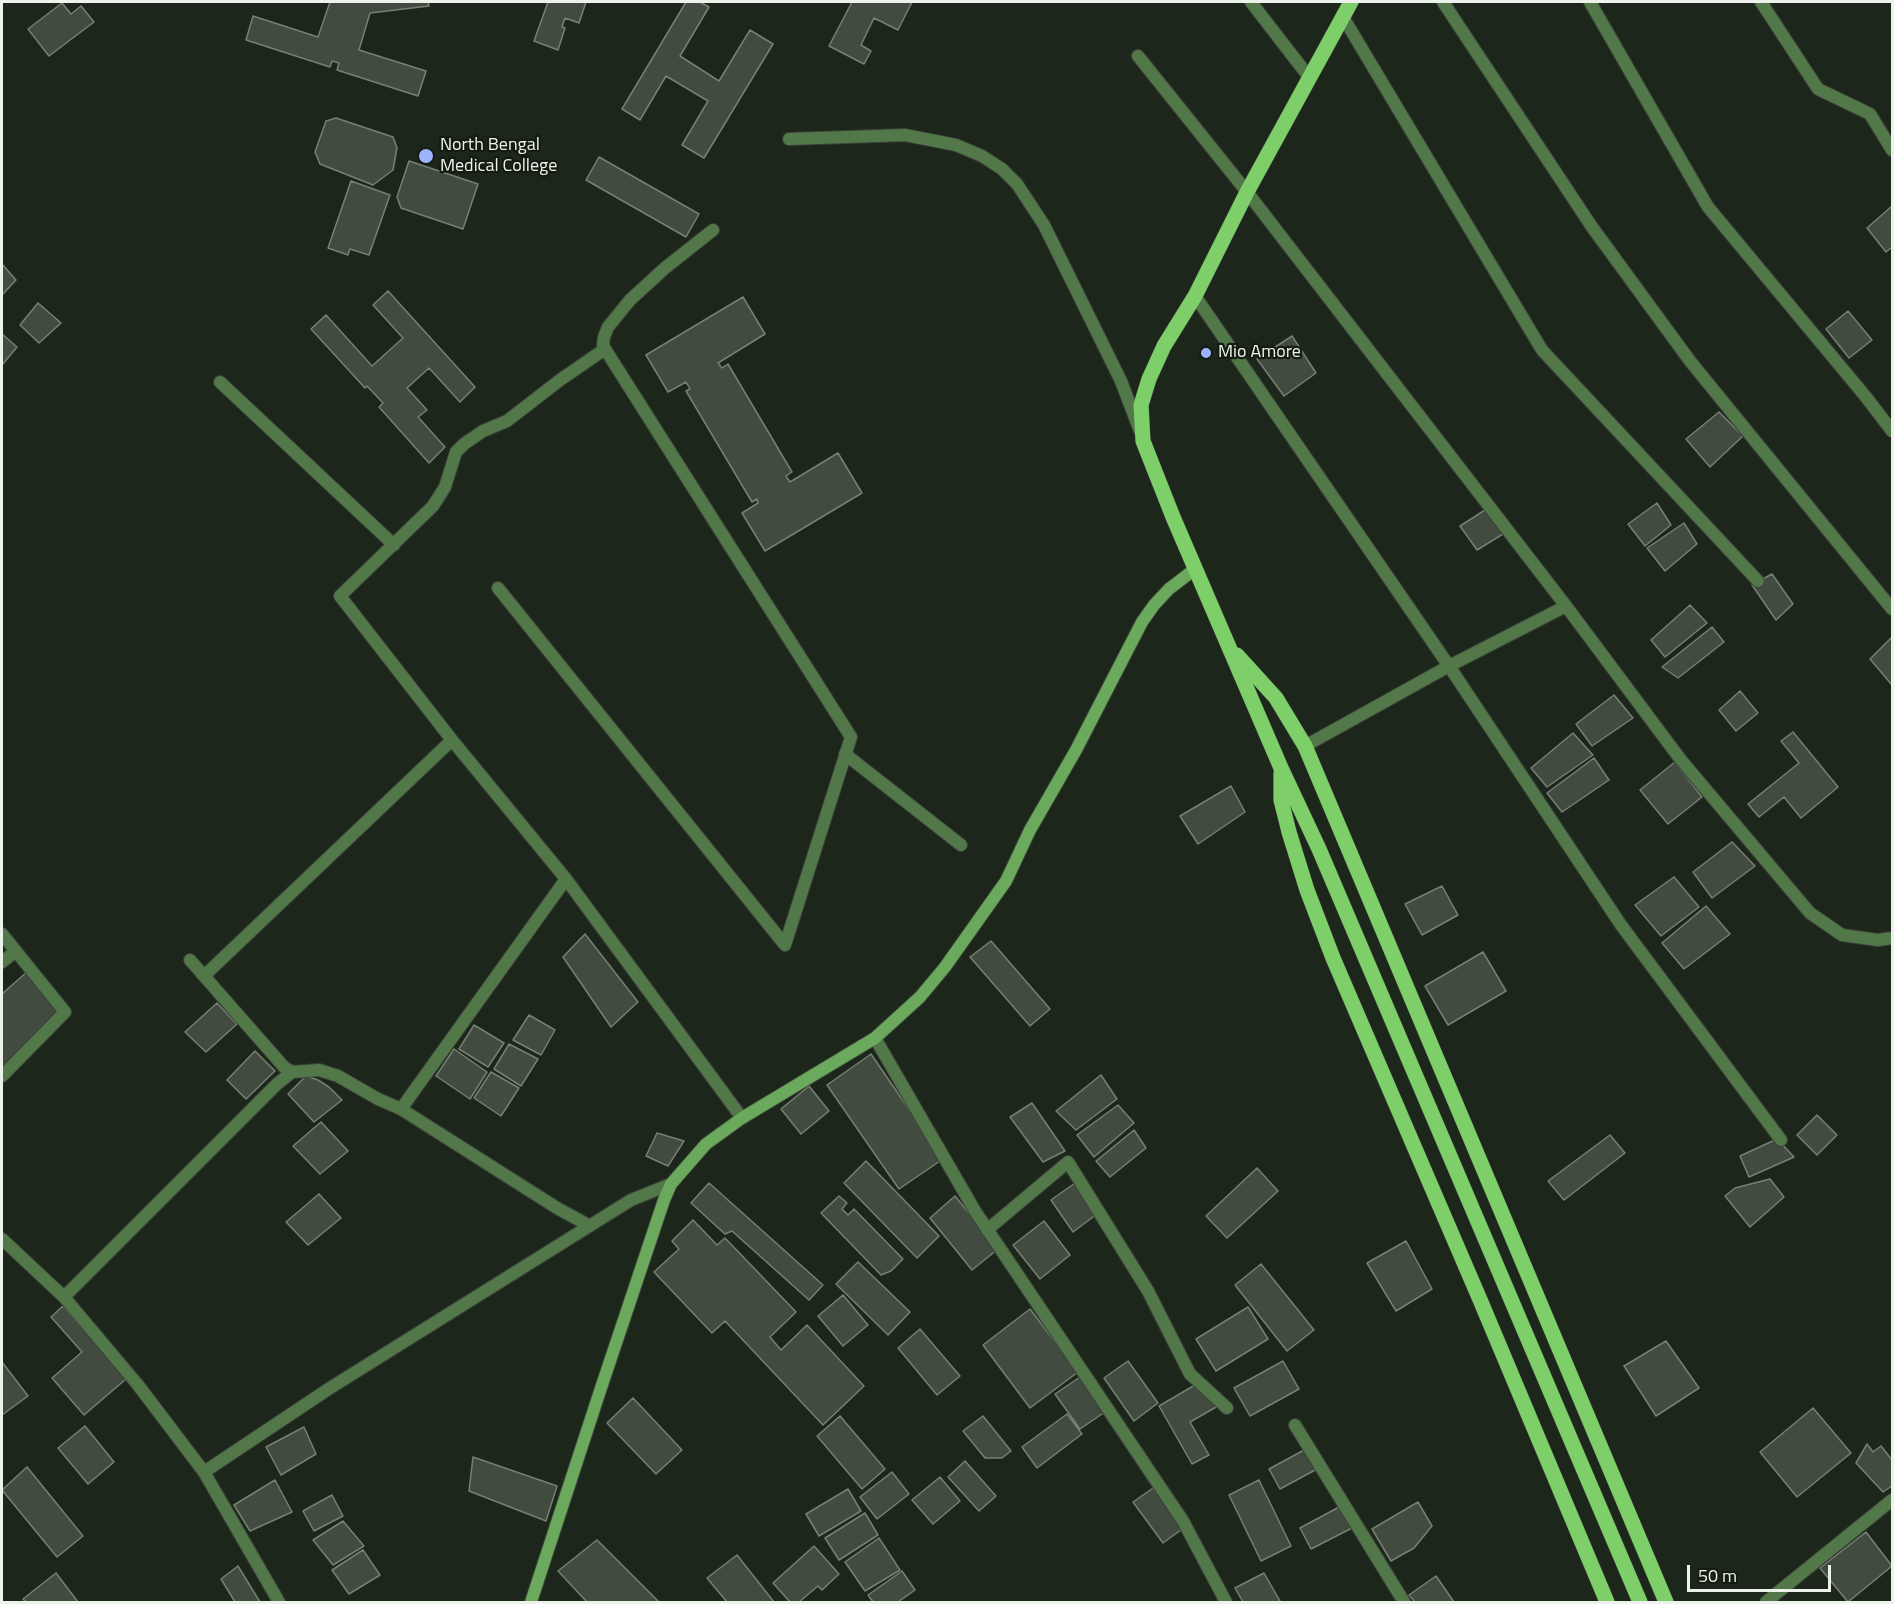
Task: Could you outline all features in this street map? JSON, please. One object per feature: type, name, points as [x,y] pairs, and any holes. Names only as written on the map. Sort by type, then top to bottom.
[{"type":"main road","points":[[1351,2],[1247,192],[1195,296],[1164,346],[1149,379],[1141,405],[1143,441],[1195,569],[1328,871],[1640,1602]]},
{"type":"main road","points":[[1229,646],[1276,698],[1305,746],[1666,1602]]},
{"type":"main road","points":[[1281,768],[1281,800],[1289,832],[1307,890],[1333,958],[1607,1602]]},
{"type":"street","points":[[1251,2],[1309,77]]},
{"type":"street","points":[[1443,2],[1592,227],[1690,361],[1893,609]]},
{"type":"street","points":[[1590,2],[1707,207],[1893,431]]},
{"type":"street","points":[[1761,2],[1818,89],[1869,114],[1893,150]]},
{"type":"street","points":[[1343,17],[1542,350],[1758,581]]},
{"type":"street","points":[[1138,56],[1247,192],[1566,606],[1681,760],[1810,913],[1842,935],[1878,940],[1893,938]]},
{"type":"street","points":[[789,139],[905,135],[956,145],[982,156],[1002,169],[1017,184],[1044,225],[1121,381],[1143,441]]},
{"type":"street","points":[[498,588],[785,945],[851,737],[603,345],[608,327],[630,300],[665,268],[713,230]]},
{"type":"street","points":[[1195,296],[1449,666],[1622,925],[1781,1140]]},
{"type":"street","points":[[605,349],[507,421],[483,431],[464,444],[456,452],[445,487],[433,506],[340,596],[452,740],[566,879],[742,1118]]},
{"type":"street","points":[[220,382],[394,545]]},
{"type":"street","points":[[531,1602],[607,1368],[671,1184],[706,1144],[742,1118],[875,1038],[920,997],[945,967],[1006,881],[1030,830],[1076,750],[1142,622],[1154,604],[1169,589],[1195,569]]},
{"type":"street","points":[[1305,746],[1449,666],[1566,606]]},
{"type":"street","points":[[204,976],[452,740]]},
{"type":"street","points":[[845,754],[961,845]]},
{"type":"street","points":[[401,1108],[566,879]]},
{"type":"street","points":[[2,934],[65,1012],[2,1077]]},
{"type":"street","points":[[2,962],[15,951]]},
{"type":"street","points":[[190,960],[272,1055],[292,1072]]},
{"type":"street","points":[[875,1038],[987,1230],[1183,1521],[1226,1602]]},
{"type":"street","points":[[64,1297],[277,1084],[292,1072],[318,1070],[338,1076],[378,1099],[401,1108],[557,1208],[590,1226]]},
{"type":"street","points":[[987,1230],[1068,1162],[1148,1291],[1190,1374],[1227,1408]]},
{"type":"street","points":[[204,1472],[330,1388],[631,1200],[671,1184]]},
{"type":"street","points":[[2,1239],[64,1297],[138,1385],[204,1472],[279,1602]]},
{"type":"street","points":[[1295,1425],[1404,1602]]},
{"type":"street","points":[[1766,1602],[1893,1500]]},
{"type":"building","points":[[330,2],[428,2],[429,6],[370,13],[359,50],[426,71],[418,96],[337,70],[339,63],[332,61],[330,67],[246,40],[253,16],[318,37]]},
{"type":"building","points":[[548,2],[586,2],[579,23],[565,18],[562,27],[565,28],[558,50],[534,41]]},
{"type":"building","points":[[686,2],[700,2],[709,7],[680,56],[719,81],[750,30],[773,44],[704,158],[682,145],[708,101],[666,76],[640,120],[622,109]]},
{"type":"building","points":[[852,2],[912,2],[898,30],[874,18],[861,45],[871,51],[864,64],[829,46]]},
{"type":"building","points":[[62,3],[71,14],[81,6],[94,22],[49,56],[28,29]]},
{"type":"building","points":[[336,118],[393,137],[397,148],[393,170],[373,185],[320,164],[315,152],[326,121]]},
{"type":"building","points":[[599,157],[699,214],[686,237],[586,180]]},
{"type":"building","points":[[409,161],[478,184],[463,229],[401,208],[397,197]]},
{"type":"building","points":[[351,181],[390,195],[369,255],[350,249],[348,255],[328,248]]},
{"type":"building","points":[[1892,206],[1892,247],[1886,252],[1867,228]]},
{"type":"building","points":[[2,264],[16,280],[2,295]]},
{"type":"building","points":[[388,291],[475,387],[460,402],[429,368],[407,388],[427,410],[418,417],[445,447],[429,463],[379,407],[383,403],[367,386],[365,388],[311,329],[326,315],[372,366],[403,338],[373,305]]},
{"type":"building","points":[[743,297],[765,334],[718,363],[722,368],[728,364],[792,472],[786,476],[790,482],[838,453],[862,493],[765,551],[742,513],[758,503],[757,499],[752,502],[686,391],[690,389],[686,382],[668,392],[646,355]]},
{"type":"building","points":[[38,303],[61,323],[39,343],[20,325]]},
{"type":"building","points":[[1848,311],[1872,340],[1849,358],[1826,329]]},
{"type":"building","points":[[2,334],[17,347],[2,365]]},
{"type":"building","points":[[1292,336],[1316,373],[1284,396],[1257,359]]},
{"type":"building","points":[[1719,412],[1743,436],[1710,467],[1686,439]]},
{"type":"building","points":[[1657,503],[1671,525],[1645,546],[1628,524]]},
{"type":"building","points":[[1485,510],[1503,534],[1477,550],[1460,526]]},
{"type":"building","points":[[1684,523],[1697,544],[1665,571],[1647,548]]},
{"type":"building","points":[[1772,574],[1793,604],[1776,620],[1752,585]]},
{"type":"building","points":[[1690,605],[1707,623],[1665,657],[1651,640]]},
{"type":"building","points":[[1712,627],[1724,642],[1678,678],[1662,667]]},
{"type":"building","points":[[1892,637],[1892,685],[1870,659]]},
{"type":"building","points":[[1740,691],[1758,713],[1736,731],[1719,710]]},
{"type":"building","points":[[1614,695],[1633,718],[1592,746],[1576,724]]},
{"type":"building","points":[[1793,732],[1838,787],[1801,818],[1784,797],[1759,817],[1748,804],[1799,763],[1781,741]]},
{"type":"building","points":[[1573,733],[1593,755],[1547,787],[1531,768]]},
{"type":"building","points":[[1594,758],[1609,780],[1562,812],[1547,793]]},
{"type":"building","points":[[1675,762],[1702,797],[1668,824],[1640,790]]},
{"type":"building","points":[[1231,786],[1245,812],[1198,844],[1180,816]]},
{"type":"building","points":[[1732,842],[1755,866],[1712,898],[1693,872]]},
{"type":"building","points":[[1674,877],[1699,907],[1661,936],[1635,905]]},
{"type":"building","points":[[1442,886],[1458,915],[1422,935],[1405,904]]},
{"type":"building","points":[[1706,906],[1730,934],[1684,969],[1662,943]]},
{"type":"building","points":[[585,934],[638,1002],[611,1027],[563,957]]},
{"type":"building","points":[[991,941],[1050,1009],[1030,1026],[970,957]]},
{"type":"building","points":[[1483,952],[1506,991],[1448,1025],[1425,986]]},
{"type":"building","points":[[28,971],[60,1013],[2,1073],[2,994]]},
{"type":"building","points":[[217,1003],[237,1024],[206,1052],[185,1032]]},
{"type":"building","points":[[529,1015],[555,1030],[541,1055],[513,1040]]},
{"type":"building","points":[[474,1025],[504,1043],[488,1067],[459,1049]]},
{"type":"building","points":[[509,1044],[538,1059],[521,1086],[494,1069]]},
{"type":"building","points":[[454,1049],[487,1072],[470,1099],[436,1076]]},
{"type":"building","points":[[255,1051],[275,1071],[246,1099],[227,1080]]},
{"type":"building","points":[[871,1054],[943,1159],[899,1189],[827,1085]]},
{"type":"building","points":[[491,1072],[519,1088],[501,1116],[474,1098]]},
{"type":"building","points":[[1101,1075],[1117,1099],[1076,1130],[1056,1111]]},
{"type":"building","points":[[306,1076],[329,1087],[342,1100],[314,1122],[288,1094]]},
{"type":"building","points":[[809,1086],[829,1111],[801,1134],[781,1109]]},
{"type":"building","points":[[1032,1103],[1065,1151],[1043,1162],[1010,1117]]},
{"type":"building","points":[[1118,1105],[1134,1123],[1094,1157],[1077,1135]]},
{"type":"building","points":[[1817,1115],[1837,1135],[1817,1155],[1797,1135]]},
{"type":"building","points":[[321,1122],[348,1151],[320,1174],[293,1146]]},
{"type":"building","points":[[1134,1130],[1146,1148],[1110,1177],[1096,1161]]},
{"type":"building","points":[[657,1133],[684,1141],[668,1166],[646,1156]]},
{"type":"building","points":[[1610,1135],[1625,1153],[1564,1200],[1548,1181]]},
{"type":"building","points":[[1777,1139],[1794,1157],[1749,1177],[1740,1156]]},
{"type":"building","points":[[866,1161],[939,1236],[917,1258],[844,1183]]},
{"type":"building","points":[[1257,1168],[1278,1191],[1227,1238],[1206,1216]]},
{"type":"building","points":[[1770,1179],[1784,1197],[1750,1227],[1725,1196],[1735,1188]]},
{"type":"building","points":[[709,1183],[823,1285],[809,1300],[732,1231],[725,1234],[691,1203]]},
{"type":"building","points":[[1075,1183],[1097,1214],[1073,1232],[1051,1200]]},
{"type":"building","points":[[319,1194],[341,1218],[308,1245],[286,1222]]},
{"type":"building","points":[[839,1196],[847,1203],[842,1209],[848,1215],[854,1209],[903,1259],[891,1271],[881,1275],[821,1213]]},
{"type":"building","points":[[955,1196],[998,1249],[972,1270],[930,1218]]},
{"type":"building","points":[[693,1220],[717,1245],[725,1238],[796,1312],[770,1337],[781,1350],[807,1325],[864,1386],[823,1425],[725,1321],[712,1333],[654,1272],[679,1249],[672,1241]]},
{"type":"building","points":[[1044,1221],[1070,1255],[1040,1279],[1013,1245]]},
{"type":"building","points":[[1406,1241],[1432,1289],[1396,1311],[1367,1263]]},
{"type":"building","points":[[858,1262],[910,1312],[888,1335],[836,1284]]},
{"type":"building","points":[[1261,1264],[1314,1330],[1287,1351],[1235,1285]]},
{"type":"building","points":[[843,1295],[868,1325],[843,1346],[818,1316]]},
{"type":"building","points":[[63,1306],[126,1379],[84,1415],[52,1378],[82,1352],[51,1317]]},
{"type":"building","points":[[1248,1307],[1268,1339],[1216,1371],[1196,1339]]},
{"type":"building","points":[[1030,1309],[1078,1372],[1030,1408],[983,1345]]},
{"type":"building","points":[[920,1329],[960,1376],[937,1395],[898,1348]]},
{"type":"building","points":[[1666,1341],[1699,1388],[1656,1416],[1624,1366]]},
{"type":"building","points":[[1128,1361],[1158,1403],[1134,1421],[1104,1378]]},
{"type":"building","points":[[1283,1361],[1299,1389],[1250,1416],[1234,1388]]},
{"type":"building","points":[[2,1362],[28,1396],[2,1415]]},
{"type":"building","points":[[1080,1377],[1105,1412],[1080,1429],[1055,1394]]},
{"type":"building","points":[[1195,1385],[1218,1406],[1190,1422],[1209,1455],[1192,1464],[1159,1406]]},
{"type":"building","points":[[633,1398],[682,1450],[656,1474],[607,1423]]},
{"type":"building","points":[[1813,1408],[1851,1453],[1797,1497],[1760,1452]]},
{"type":"building","points":[[1067,1414],[1082,1434],[1037,1468],[1022,1447]]},
{"type":"building","points":[[840,1416],[885,1469],[862,1489],[817,1436]]},
{"type":"building","points":[[983,1416],[1011,1451],[1002,1458],[985,1458],[963,1431]]},
{"type":"building","points":[[85,1426],[114,1462],[88,1484],[58,1448]]},
{"type":"building","points":[[304,1427],[316,1454],[281,1475],[266,1447]]},
{"type":"building","points":[[1867,1444],[1873,1452],[1881,1446],[1892,1460],[1892,1486],[1883,1492],[1856,1463]]},
{"type":"building","points":[[1306,1449],[1317,1469],[1280,1489],[1269,1469]]},
{"type":"building","points":[[473,1457],[557,1486],[546,1521],[469,1491]]},
{"type":"building","points":[[965,1461],[996,1496],[979,1511],[948,1477]]},
{"type":"building","points":[[27,1467],[83,1536],[57,1557],[2,1490]]},
{"type":"building","points":[[892,1472],[909,1494],[877,1519],[860,1497]]},
{"type":"building","points":[[940,1477],[960,1501],[933,1524],[912,1500]]},
{"type":"building","points":[[275,1480],[292,1512],[250,1531],[234,1505]]},
{"type":"building","points":[[1259,1480],[1291,1546],[1261,1561],[1229,1495]]},
{"type":"building","points":[[1156,1486],[1185,1527],[1163,1543],[1133,1502]]},
{"type":"building","points":[[848,1489],[861,1511],[819,1536],[806,1514]]},
{"type":"building","points":[[332,1495],[343,1516],[314,1531],[303,1511]]},
{"type":"building","points":[[1418,1502],[1432,1526],[1414,1548],[1391,1561],[1372,1529]]},
{"type":"building","points":[[1341,1506],[1352,1528],[1311,1549],[1300,1528]]},
{"type":"building","points":[[865,1513],[878,1535],[839,1560],[825,1538]]},
{"type":"building","points":[[343,1521],[364,1546],[333,1565],[313,1540]]},
{"type":"building","points":[[1866,1532],[1892,1566],[1848,1602],[1820,1568]]},
{"type":"building","points":[[879,1538],[900,1570],[865,1591],[845,1562]]},
{"type":"building","points":[[597,1540],[659,1602],[587,1602],[558,1571]]},
{"type":"building","points":[[814,1546],[839,1574],[822,1590],[818,1586],[799,1602],[790,1602],[773,1583]]},
{"type":"building","points":[[363,1550],[380,1575],[349,1594],[332,1570]]},
{"type":"building","points":[[737,1555],[774,1602],[727,1602],[707,1578]]},
{"type":"building","points":[[238,1566],[260,1602],[235,1602],[221,1579]]},
{"type":"building","points":[[902,1571],[915,1590],[898,1602],[873,1602],[868,1595]]},
{"type":"building","points":[[56,1573],[78,1602],[26,1602],[23,1599]]},
{"type":"building","points":[[1264,1573],[1280,1601],[1243,1602],[1235,1588]]},
{"type":"building","points":[[1436,1576],[1454,1602],[1415,1602],[1409,1595]]},
{"type":"place","name":"North Bengal Medical College","points":[[426,156]]},
{"type":"place","name":"Mio Amore","points":[[1206,353]]}]
